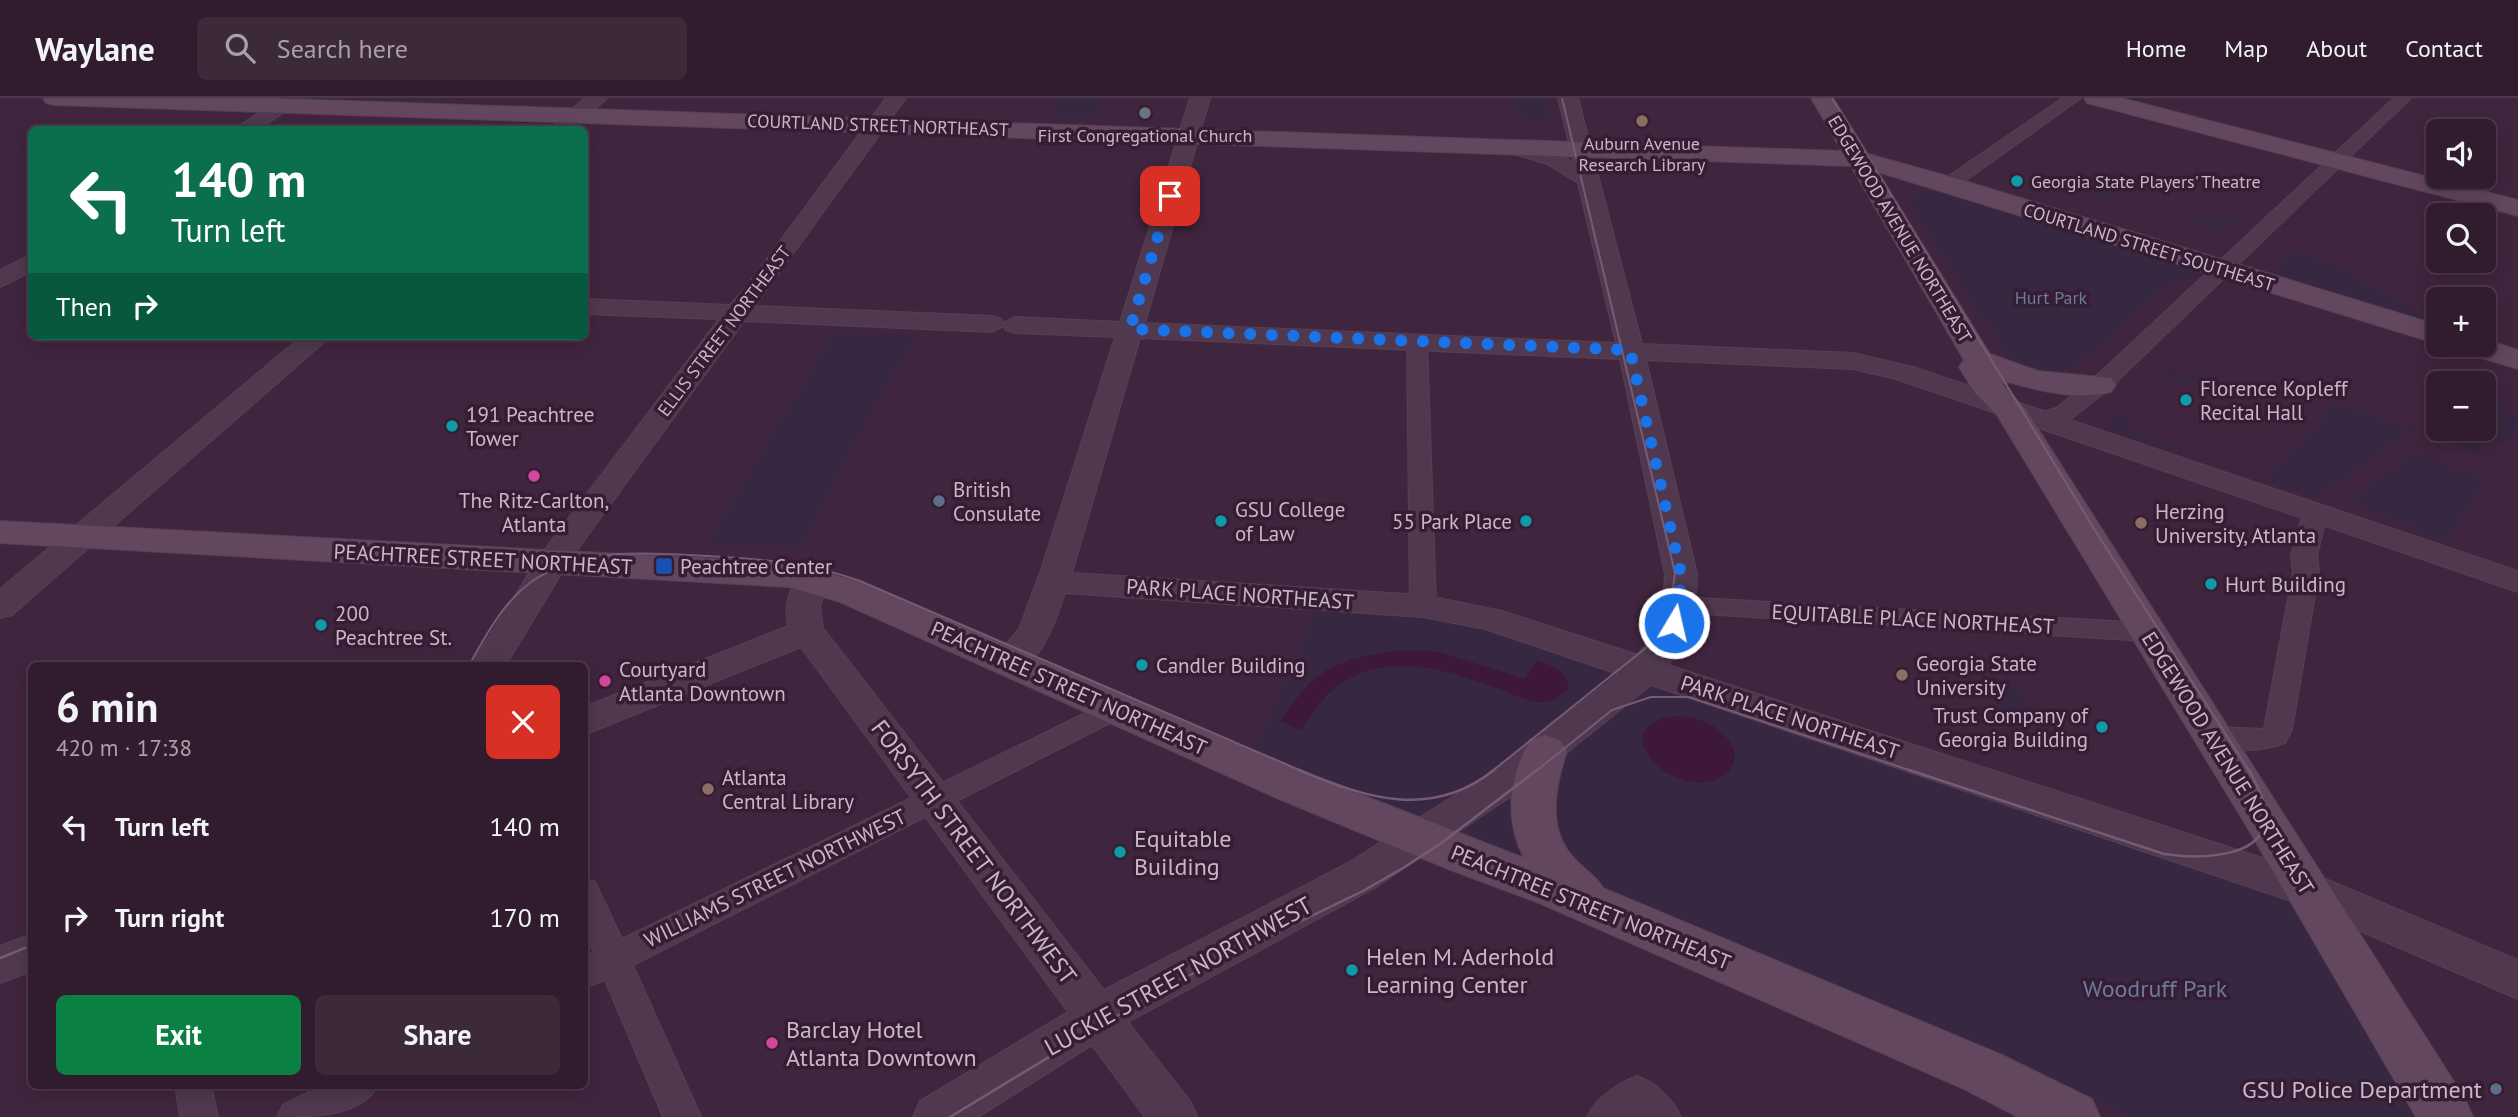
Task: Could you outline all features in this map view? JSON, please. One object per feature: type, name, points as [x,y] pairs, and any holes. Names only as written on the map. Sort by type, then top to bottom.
[{"type":"main road","name":"COURTLAND STREET NORTHEAST","points":[[54,98],[288,102],[568,122],[876,125],[1779,155],[1859,160]]},
{"type":"main road","name":"EDGEWOOD AVENUE NORTHEAST","points":[[1822,98],[1979,360],[1974,367],[1986,386],[2025,419],[2147,632],[2215,738],[2446,1117]]},
{"type":"main road","points":[[2095,98],[2518,208]]},
{"type":"main road","points":[[1779,155],[1847,171],[1878,192],[1949,184]]},
{"type":"main road","name":"COURTLAND STREET SOUTHEAST","points":[[1859,160],[1949,184],[2426,331]]},
{"type":"main road","points":[[2496,353],[2518,360]]},
{"type":"main road","points":[[1979,360],[2014,375],[2042,382],[2100,385]]},
{"type":"main road","name":"PEACHTREE STREET NORTHEAST","points":[[0,532],[551,563],[763,572],[815,581],[853,593],[1007,663],[1295,787],[1608,911],[1983,1072],[2073,1117]]},
{"type":"main road","points":[[1545,751],[1533,786],[1531,814],[1535,833],[1542,848],[1566,880],[1608,911]]},
{"type":"street","points":[[568,122],[597,98]]},
{"type":"street","name":"ELLIS STREET NORTHEAST","points":[[490,662],[548,572],[551,563],[737,312],[756,291],[896,98]]},
{"type":"street","points":[[1007,663],[1034,634],[1053,582],[1200,98]]},
{"type":"street","name":"LUCKIE STREET NORTHWEST","points":[[937,1117],[1099,1016],[1362,875],[1422,838],[1545,751],[1646,670],[1669,640],[1679,606],[1681,574],[1630,350],[1568,98]]},
{"type":"street","points":[[1949,184],[2073,98]]},
{"type":"street","points":[[2025,419],[2064,413],[2100,385],[2403,98]]},
{"type":"street","points":[[249,126],[288,102]]},
{"type":"street","points":[[1508,146],[1554,160],[1588,180]]},
{"type":"street","points":[[0,281],[28,264]]},
{"type":"street","points":[[0,281],[28,283]]},
{"type":"street","points":[[588,306],[1853,361],[1904,373],[2025,419],[2518,582]]},
{"type":"street","points":[[0,607],[313,340]]},
{"type":"street","points":[[1417,341],[1423,606]]},
{"type":"street","points":[[2215,738],[2263,740],[2275,736],[2278,730],[2306,571],[2304,556],[2315,513]]},
{"type":"street","points":[[588,720],[807,631],[802,619],[803,602],[815,581]]},
{"type":"street","name":"PARK PLACE NORTHEAST","points":[[1053,582],[1423,606],[1490,619],[2306,889],[2518,980]]},
{"type":"street","name":"EQUITABLE PLACE NORTHEAST","points":[[1679,606],[2147,632]]},
{"type":"street","name":"FORSYTH STREET NORTHWEST","points":[[807,631],[1173,1117]]},
{"type":"street","name":"WILLIAMS STREET NORTHWEST","points":[[588,972],[1115,708]]},
{"type":"street","points":[[588,900],[682,1117]]},
{"type":"street","points":[[0,965],[28,954]]},
{"type":"street","points":[[194,1089],[199,1117]]},
{"type":"street","points":[[296,1117],[352,1089]]},
{"type":"street","points":[[1606,1117],[1649,1105]]},
{"type":"green space","points":[[1061,98],[1103,98],[1094,119],[1051,117]]},
{"type":"green space","points":[[1513,98],[1546,98],[1551,121],[1540,124],[1514,114]]},
{"type":"green space","points":[[2113,169],[2139,185],[2121,183],[2113,188],[2125,197],[2099,197],[2085,193]]},
{"type":"green space","name":"Hurt Park","points":[[1927,192],[1940,193],[2196,272],[2197,277],[2171,282],[2109,340],[2073,368],[2042,373],[2013,364],[1908,203],[1908,197]]},
{"type":"green space","points":[[2178,217],[2240,218],[2226,232]]},
{"type":"green space","points":[[2291,250],[2341,266],[2404,303],[2422,319],[2277,274],[2273,268]]},
{"type":"green space","points":[[834,332],[915,335],[799,548],[707,543]]},
{"type":"green space","points":[[2168,367],[2190,375],[2221,374],[2215,383],[2177,383],[2160,376]]},
{"type":"green space","points":[[2496,396],[2503,398],[2506,413],[2518,416],[2518,425],[2513,430],[2518,432],[2518,439],[2508,436],[2504,443],[2496,441]]},
{"type":"green space","points":[[2336,402],[2413,429],[2318,498],[2266,481]]},
{"type":"green space","points":[[2118,413],[2132,419],[2125,428],[2234,469],[2104,428]]},
{"type":"green space","points":[[2443,441],[2486,441],[2476,453]]},
{"type":"green space","points":[[2413,454],[2485,479],[2448,542],[2411,530],[2412,526],[2365,510],[2366,506],[2348,500]]},
{"type":"green space","name":"Woodruff Park","points":[[1324,594],[1467,616],[2294,902],[2412,1117],[2128,1117],[1994,1052],[1250,757]]},
{"type":"green space","points":[[1987,684],[2017,685],[2036,722],[2004,721]]},
{"type":"shaded area","points":[[1409,650],[1440,652],[1525,679],[1537,660],[1563,673],[1568,689],[1558,698],[1538,702],[1458,675],[1395,666],[1354,676],[1335,688],[1300,730],[1280,721],[1307,686],[1321,674],[1344,662],[1370,655]]},
{"type":"shaded area","points":[[1672,716],[1711,724],[1726,736],[1735,754],[1728,772],[1718,779],[1699,782],[1681,779],[1664,771],[1651,760],[1644,747],[1644,734],[1652,723]]},
{"type":"tram line","points":[[1491,772],[1652,643],[1668,610],[1675,573],[1562,98]]},
{"type":"tram line","points":[[1832,98],[2096,532],[2250,772]]},
{"type":"tram line","points":[[471,662],[498,617],[515,596],[537,578],[578,561],[599,556],[643,553],[786,563],[860,581],[1304,772]]},
{"type":"tram line","points":[[1535,772],[1612,710],[1651,697],[1689,697],[1915,772]]},
{"type":"tram line","points":[[1299,770],[1304,772]]},
{"type":"tram line","points":[[950,1117],[1163,988],[1363,891],[1403,868],[1440,844],[1537,770]]},
{"type":"tram line","points":[[1909,770],[2164,854],[2190,856],[2238,850],[2260,835],[2265,822],[2265,808],[2250,772]]},
{"type":"tram line","points":[[1304,772],[1349,789],[1398,799],[1446,795],[1470,786],[1491,772]]},
{"type":"tram line","points":[[0,958],[28,947]]},
{"type":"place","name":"First Congregational Church","points":[[1145,113]]},
{"type":"place","name":"Auburn Avenue Research Library","points":[[1642,121]]},
{"type":"place","name":"Georgia State Players' Theatre","points":[[2017,181]]},
{"type":"place","name":"Florence Kopleff Recital Hall","points":[[2186,400]]},
{"type":"place","name":"191 Peachtree Tower","points":[[452,426]]},
{"type":"place","name":"The Ritz-Carlton, Atlanta","points":[[534,476]]},
{"type":"place","name":"British Consulate","points":[[939,501]]},
{"type":"place","name":"GSU College of Law","points":[[1221,521]]},
{"type":"place","name":"55 Park Place","points":[[1526,521]]},
{"type":"place","name":"Herzing University, Atlanta","points":[[2141,523]]},
{"type":"place","name":"Peachtree Center","points":[[664,566]]},
{"type":"place","name":"Hurt Building","points":[[2211,584]]},
{"type":"place","name":"200 Peachtree St.","points":[[321,625]]},
{"type":"place","name":"Candler Building","points":[[1142,665]]},
{"type":"place","name":"Georgia State University","points":[[1902,675]]},
{"type":"place","name":"Courtyard Atlanta Downtown","points":[[605,681]]},
{"type":"place","name":"Trust Company of Georgia Building","points":[[2102,727]]},
{"type":"place","name":"Atlanta Central Library","points":[[708,789]]},
{"type":"place","name":"Equitable Building","points":[[1120,852]]},
{"type":"place","name":"Helen M. Aderhold Learning Center","points":[[1352,970]]},
{"type":"place","name":"Barclay Hotel Atlanta Downtown","points":[[772,1043]]},
{"type":"place","name":"GSU Police Department","points":[[2496,1089]]},
{"type":"route","points":[[1170,196],[1130,329],[1630,350],[1681,574],[1679,606],[1674,623]]}]
